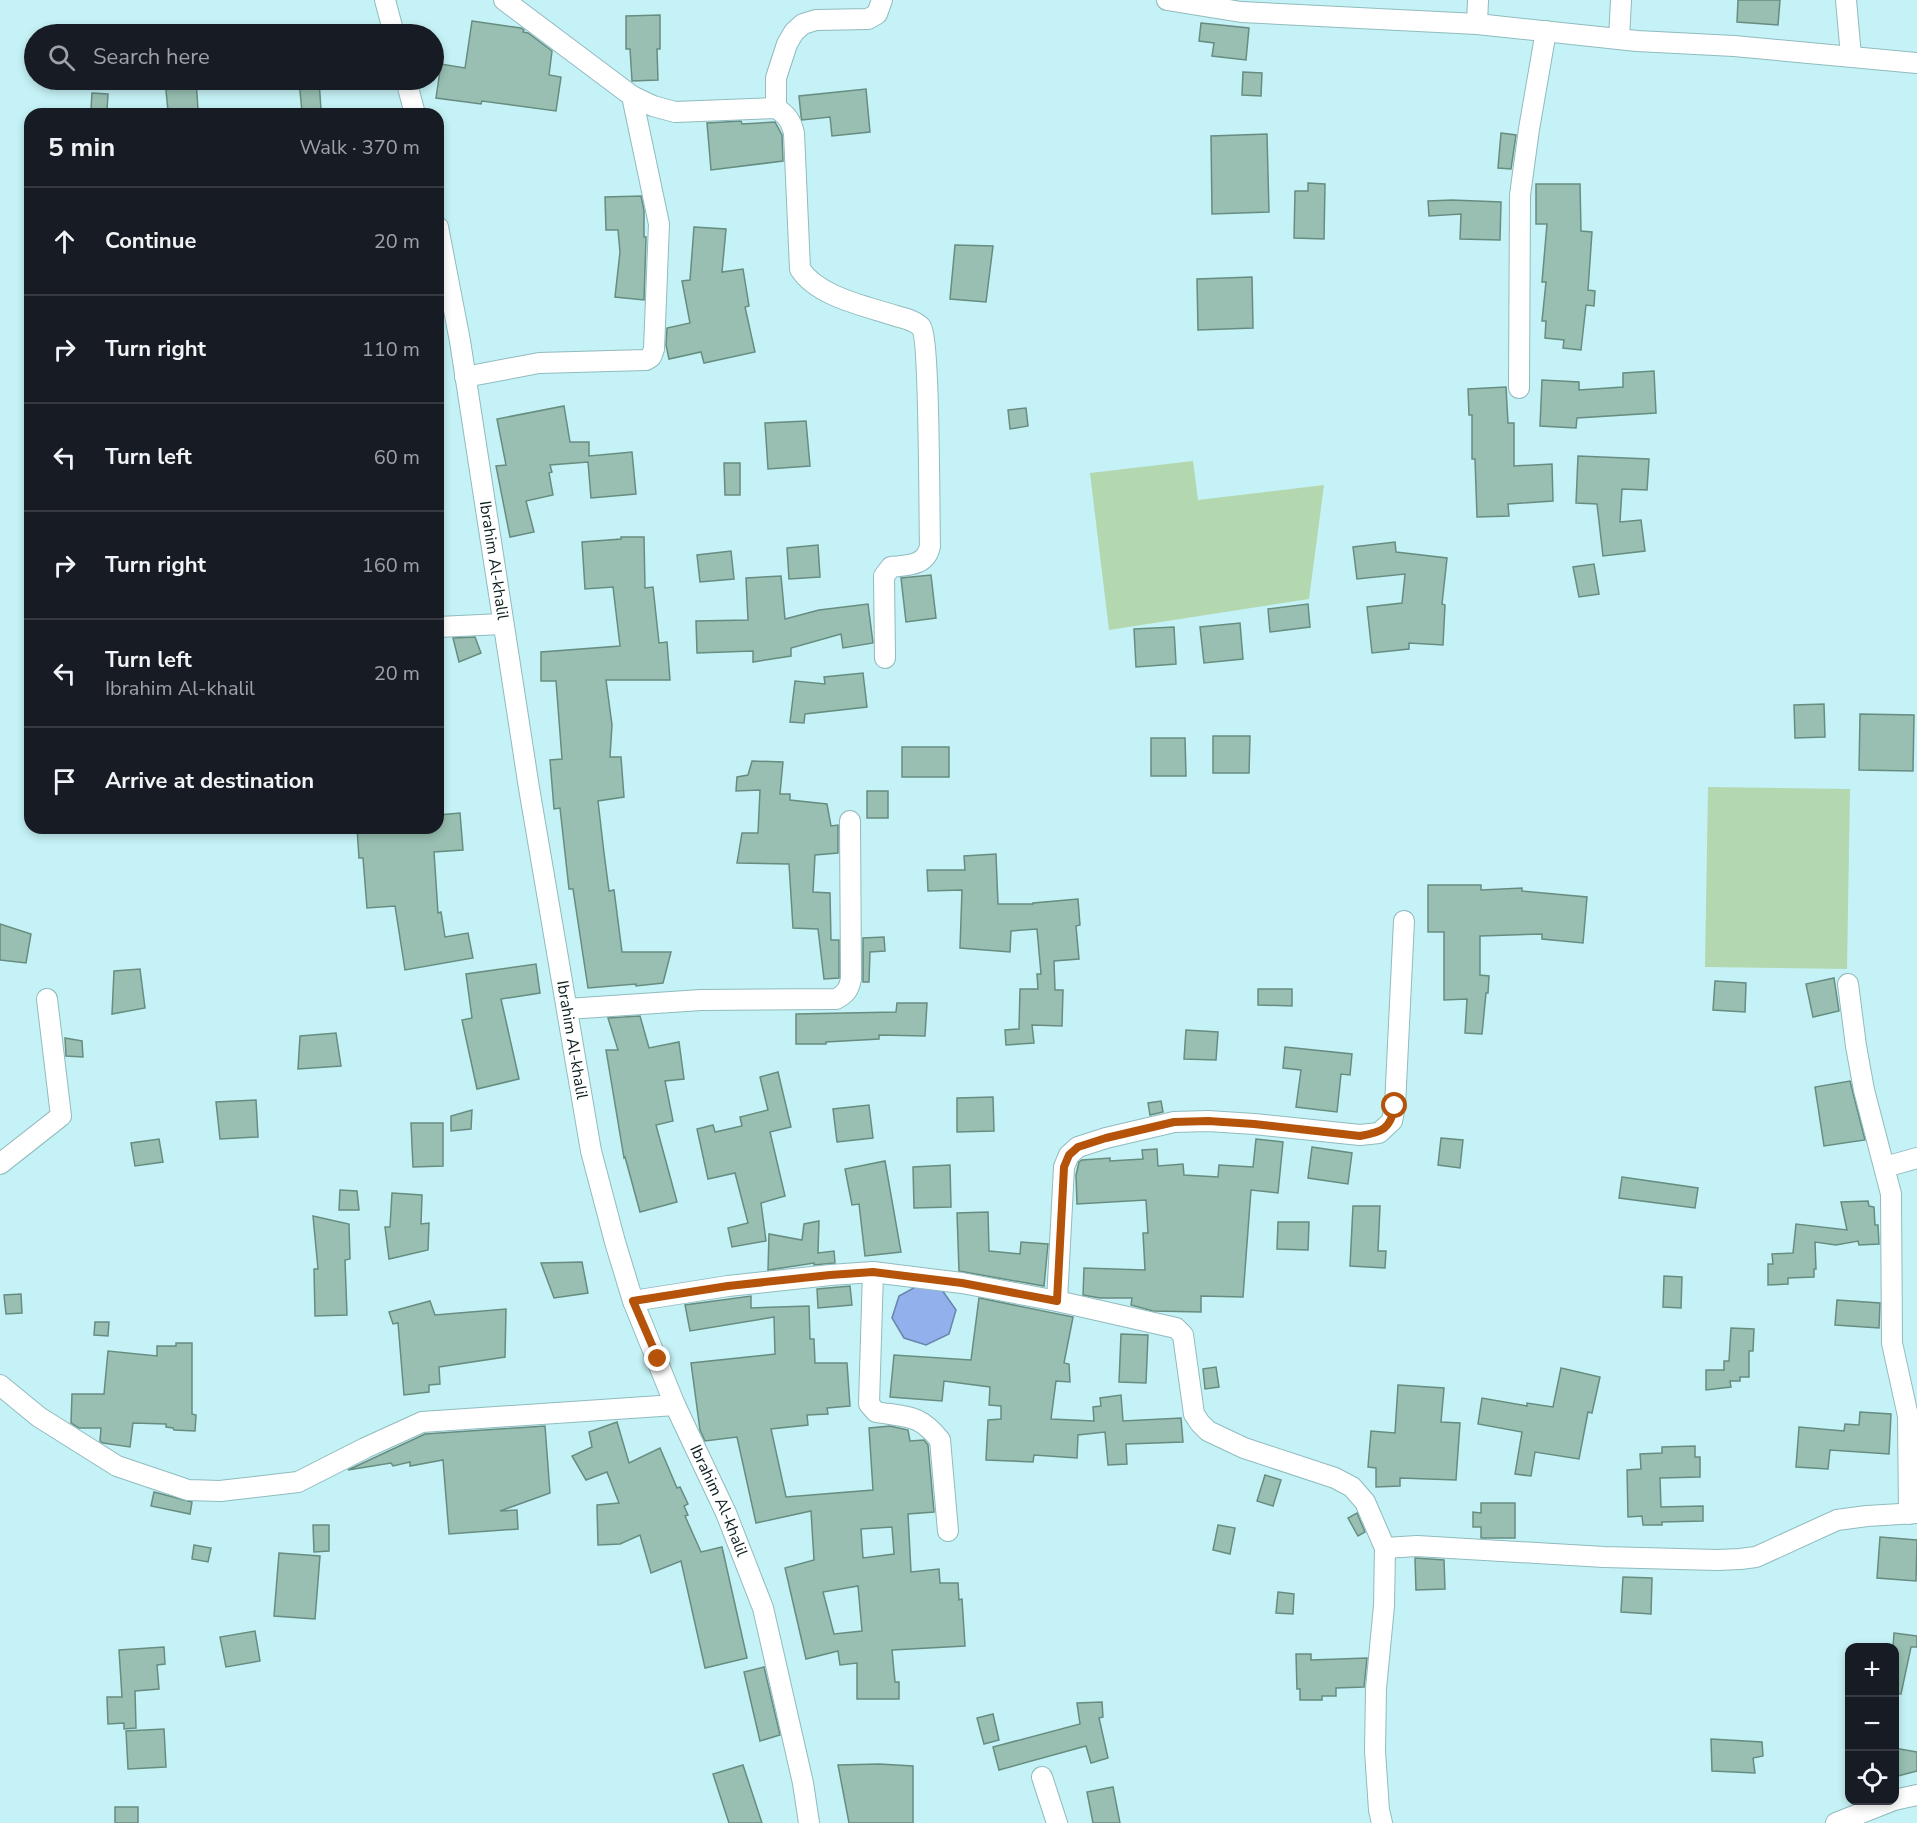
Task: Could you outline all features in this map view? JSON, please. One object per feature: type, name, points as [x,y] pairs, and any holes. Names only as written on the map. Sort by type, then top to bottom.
[{"type":"street","points":[[385,0],[391,24]]},
{"type":"street","points":[[504,0],[632,96],[653,106],[675,112],[777,108]]},
{"type":"street","points":[[882,0],[878,14],[868,19],[816,20],[803,24],[794,32],[787,44],[776,78],[777,108],[791,122],[794,133],[800,269],[807,279],[822,290],[848,301],[911,320],[921,326],[924,334],[927,369],[930,546],[924,560],[891,567],[884,576],[885,658]]},
{"type":"street","points":[[1167,0],[1241,12],[1477,24],[1619,39],[1734,46],[1917,63]]},
{"type":"street","points":[[1477,24],[1478,0]]},
{"type":"street","points":[[1619,39],[1621,0]]},
{"type":"street","points":[[1846,0],[1851,56]]},
{"type":"street","points":[[1519,388],[1520,195],[1546,31]]},
{"type":"street","points":[[409,90],[413,108]]},
{"type":"street","points":[[465,377],[539,363],[646,360],[651,357],[654,349],[659,224],[632,96]]},
{"type":"street","name":"Ibrahim Al-khalil","points":[[444,260],[465,377],[502,624],[591,1151],[633,1301],[675,1405],[726,1513],[763,1608],[794,1741],[809,1823]]},
{"type":"street","points":[[444,627],[502,624]]},
{"type":"street","points":[[567,1010],[701,1000],[836,999],[844,994],[849,988],[851,979],[850,821]]},
{"type":"street","points":[[1057,1301],[1064,1167],[1069,1155],[1078,1147],[1174,1122],[1208,1121],[1254,1124],[1360,1136],[1379,1133],[1392,1121],[1395,1106],[1404,921]]},
{"type":"street","points":[[1385,1548],[1417,1546],[1604,1557],[1728,1560],[1756,1557],[1837,1520],[1913,1513],[1908,1416],[1892,1343],[1891,1194],[1864,1090],[1848,984]]},
{"type":"street","points":[[0,1164],[61,1116],[47,999]]},
{"type":"street","points":[[1885,1167],[1917,1158]]},
{"type":"street","points":[[873,1272],[869,1404],[876,1412],[917,1418],[932,1429],[940,1440],[948,1531]]},
{"type":"street","points":[[633,1301],[728,1286],[873,1272],[962,1283],[1057,1301],[1181,1331],[1194,1414],[1200,1423],[1208,1431],[1244,1448],[1335,1478],[1352,1487],[1365,1502],[1385,1548],[1384,1606],[1376,1689],[1375,1751],[1382,1823]]},
{"type":"street","points":[[0,1385],[39,1417],[117,1466],[188,1490],[220,1491],[298,1482],[422,1422],[675,1405]]},
{"type":"street","points":[[1042,1777],[1057,1823]]},
{"type":"street","points":[[1899,1799],[1917,1795]]},
{"type":"street","points":[[1836,1823],[1881,1805]]},
{"type":"green space","points":[[1193,461],[1198,500],[1324,485],[1309,599],[1109,630],[1090,473]]},
{"type":"green space","points":[[1708,787],[1850,789],[1847,969],[1705,967]]},
{"type":"water","points":[[919,1285],[942,1290],[956,1310],[949,1334],[926,1345],[904,1338],[892,1318],[899,1296]]},
{"type":"building","points":[[1738,0],[1780,0],[1778,25],[1737,22]]},
{"type":"building","points":[[660,15],[660,49],[657,49],[658,80],[632,81],[630,49],[626,49],[626,16]]},
{"type":"building","points":[[472,21],[521,28],[523,32],[528,33],[552,51],[549,75],[561,77],[556,111],[482,101],[481,104],[436,98],[437,90],[444,90],[444,64],[465,68]]},
{"type":"building","points":[[1201,23],[1249,28],[1246,60],[1212,56],[1214,43],[1199,41]]},
{"type":"building","points":[[1243,72],[1262,73],[1261,96],[1242,95]]},
{"type":"building","points":[[866,89],[870,132],[832,136],[830,117],[802,120],[799,96]]},
{"type":"building","points":[[166,90],[197,90],[198,108],[168,108]]},
{"type":"building","points":[[300,90],[320,90],[321,108],[302,108]]},
{"type":"building","points":[[92,93],[108,94],[107,108],[91,108]]},
{"type":"building","points":[[741,121],[742,124],[775,122],[782,135],[783,161],[711,170],[707,123]]},
{"type":"building","points":[[1501,133],[1516,135],[1511,169],[1498,168]]},
{"type":"building","points":[[1267,134],[1269,212],[1212,214],[1211,136]]},
{"type":"building","points":[[1308,183],[1325,184],[1324,239],[1294,238],[1295,191],[1308,191]]},
{"type":"building","points":[[1536,184],[1580,184],[1581,231],[1592,232],[1588,290],[1595,291],[1594,306],[1586,305],[1581,350],[1563,348],[1564,340],[1545,338],[1546,321],[1542,321],[1546,282],[1542,282],[1547,224],[1536,224]]},
{"type":"building","points":[[641,196],[644,210],[644,237],[646,237],[644,300],[615,297],[620,252],[618,230],[606,230],[605,197]]},
{"type":"building","points":[[1428,201],[1501,202],[1500,240],[1460,239],[1461,214],[1429,216]]},
{"type":"building","points":[[694,227],[726,229],[722,272],[743,269],[749,306],[745,307],[755,352],[704,363],[701,352],[669,359],[666,345],[667,328],[690,323],[682,281],[690,280]]},
{"type":"building","points":[[955,245],[993,246],[986,302],[950,299]]},
{"type":"building","points":[[1252,277],[1253,328],[1198,330],[1197,279]]},
{"type":"building","points":[[1654,371],[1656,413],[1577,418],[1576,428],[1540,426],[1542,380],[1579,382],[1579,390],[1623,387],[1623,373]]},
{"type":"building","points":[[1506,387],[1508,423],[1514,423],[1514,466],[1552,464],[1553,501],[1508,504],[1509,516],[1477,517],[1475,459],[1472,459],[1472,415],[1469,415],[1468,389]]},
{"type":"building","points":[[564,406],[570,442],[589,442],[589,456],[632,452],[636,494],[591,498],[588,462],[550,465],[553,495],[526,501],[534,532],[510,537],[496,466],[506,465],[497,419]]},
{"type":"building","points":[[1026,408],[1028,426],[1010,429],[1008,410]]},
{"type":"building","points":[[806,421],[810,466],[768,469],[765,423]]},
{"type":"building","points":[[1578,456],[1649,459],[1647,490],[1622,489],[1620,522],[1641,520],[1645,551],[1603,556],[1597,504],[1576,503]]},
{"type":"building","points":[[724,463],[740,463],[740,495],[725,495]]},
{"type":"building","points":[[621,537],[644,537],[645,588],[653,587],[659,643],[667,642],[670,680],[606,680],[612,725],[610,757],[621,757],[624,797],[598,801],[604,853],[609,891],[614,890],[622,952],[671,952],[663,983],[588,988],[573,889],[569,889],[560,808],[554,809],[550,760],[562,759],[556,681],[541,681],[541,652],[620,646],[613,587],[585,589],[582,542],[621,539]]},
{"type":"building","points":[[1395,542],[1396,552],[1447,558],[1442,604],[1445,605],[1443,645],[1409,643],[1409,649],[1372,653],[1367,607],[1402,603],[1405,574],[1357,579],[1353,547]]},
{"type":"building","points":[[818,545],[820,577],[789,579],[787,548]]},
{"type":"building","points":[[731,551],[734,579],[700,582],[697,555]]},
{"type":"building","points":[[1594,564],[1599,594],[1579,597],[1573,567]]},
{"type":"building","points":[[931,575],[936,618],[906,622],[901,578]]},
{"type":"building","points":[[781,576],[785,619],[819,610],[868,604],[873,643],[843,648],[841,634],[791,648],[791,656],[753,662],[753,651],[697,653],[696,621],[748,620],[746,578]]},
{"type":"building","points":[[1308,604],[1310,627],[1270,632],[1268,609]]},
{"type":"building","points":[[1240,623],[1243,659],[1204,663],[1200,627]]},
{"type":"building","points":[[1174,627],[1176,664],[1136,667],[1134,629]]},
{"type":"building","points":[[475,637],[481,653],[459,662],[453,638]]},
{"type":"building","points":[[863,673],[867,707],[805,714],[804,723],[790,722],[795,681],[825,684],[824,677]]},
{"type":"building","points":[[1824,704],[1825,737],[1795,738],[1794,705]]},
{"type":"building","points":[[1860,714],[1914,715],[1913,771],[1859,770]]},
{"type":"building","points":[[1213,736],[1250,736],[1249,773],[1213,773]]},
{"type":"building","points":[[1151,738],[1185,738],[1186,776],[1151,776]]},
{"type":"building","points":[[902,747],[949,747],[949,777],[902,777]]},
{"type":"building","points":[[752,761],[783,762],[780,794],[790,794],[790,800],[827,804],[831,826],[838,825],[838,853],[815,855],[813,892],[830,893],[831,940],[839,940],[839,978],[824,979],[818,929],[793,928],[789,864],[737,863],[742,833],[758,833],[760,790],[736,791],[737,777],[748,775]]},
{"type":"building","points":[[867,791],[888,791],[888,818],[867,818]]},
{"type":"building","points":[[460,813],[463,850],[434,852],[438,913],[441,912],[445,937],[468,933],[473,958],[405,970],[395,906],[367,908],[363,858],[359,858],[357,834],[444,834],[444,814]]},
{"type":"building","points":[[996,854],[998,904],[1033,904],[1078,899],[1080,925],[1076,926],[1079,959],[1054,961],[1055,990],[1063,990],[1062,1026],[1032,1025],[1034,1043],[1006,1045],[1005,1030],[1019,1029],[1020,989],[1038,989],[1037,974],[1041,974],[1037,929],[1011,931],[1010,952],[960,948],[962,890],[928,891],[927,870],[965,870],[964,856]]},
{"type":"building","points":[[1428,885],[1481,885],[1481,890],[1522,888],[1522,891],[1587,897],[1583,943],[1542,939],[1542,934],[1480,936],[1480,975],[1489,976],[1482,1034],[1465,1033],[1467,999],[1444,1000],[1444,932],[1428,932]]},
{"type":"building","points":[[0,924],[31,934],[26,963],[0,960]]},
{"type":"building","points":[[884,937],[885,951],[870,952],[869,982],[863,982],[863,938]]},
{"type":"building","points":[[536,964],[540,993],[501,999],[519,1079],[477,1089],[462,1020],[472,1018],[466,974]]},
{"type":"building","points":[[140,969],[145,1008],[112,1014],[114,971]]},
{"type":"building","points":[[1834,978],[1839,1011],[1813,1017],[1806,984]]},
{"type":"building","points":[[1715,981],[1746,983],[1745,1012],[1713,1010]]},
{"type":"building","points":[[1258,989],[1292,989],[1292,1006],[1258,1005]]},
{"type":"building","points":[[897,1003],[927,1003],[925,1036],[879,1035],[879,1039],[826,1042],[826,1044],[796,1044],[796,1014],[896,1012]]},
{"type":"building","points":[[640,1016],[649,1048],[679,1042],[684,1079],[665,1081],[673,1121],[656,1125],[677,1202],[640,1212],[624,1158],[606,1050],[618,1050],[608,1018]]},
{"type":"building","points":[[1186,1030],[1218,1032],[1216,1060],[1184,1059]]},
{"type":"building","points":[[336,1033],[341,1066],[298,1069],[300,1036]]},
{"type":"building","points":[[65,1038],[82,1041],[83,1057],[66,1056]]},
{"type":"building","points":[[1285,1047],[1352,1054],[1350,1075],[1341,1074],[1337,1112],[1296,1107],[1301,1070],[1283,1068]]},
{"type":"building","points":[[778,1072],[791,1127],[770,1132],[785,1196],[761,1203],[766,1241],[732,1247],[728,1228],[748,1223],[735,1173],[708,1179],[697,1129],[713,1125],[715,1132],[742,1126],[740,1117],[768,1110],[760,1077]]},
{"type":"building","points":[[1850,1081],[1865,1140],[1824,1146],[1815,1087]]},
{"type":"building","points":[[993,1097],[994,1131],[957,1132],[957,1098]]},
{"type":"building","points":[[256,1100],[258,1137],[220,1139],[216,1102]]},
{"type":"building","points":[[1161,1101],[1163,1112],[1150,1115],[1148,1103]]},
{"type":"building","points":[[869,1105],[873,1138],[837,1142],[833,1109]]},
{"type":"building","points":[[472,1110],[471,1129],[451,1131],[451,1116]]},
{"type":"building","points":[[411,1123],[443,1123],[443,1166],[413,1167]]},
{"type":"building","points":[[1441,1138],[1463,1140],[1460,1168],[1438,1165]]},
{"type":"building","points":[[159,1139],[163,1162],[135,1166],[131,1143]]},
{"type":"building","points":[[1256,1139],[1283,1142],[1278,1193],[1251,1190],[1243,1297],[1201,1296],[1201,1312],[1153,1311],[1131,1305],[1132,1298],[1100,1298],[1083,1295],[1084,1268],[1145,1270],[1143,1233],[1148,1233],[1146,1200],[1077,1204],[1076,1175],[1079,1162],[1110,1158],[1110,1161],[1143,1159],[1142,1150],[1157,1149],[1158,1166],[1183,1164],[1184,1175],[1218,1177],[1219,1165],[1253,1167]]},
{"type":"building","points":[[1312,1147],[1352,1153],[1348,1184],[1308,1178]]},
{"type":"building","points":[[885,1161],[901,1252],[865,1256],[859,1204],[852,1205],[845,1169]]},
{"type":"building","points":[[950,1165],[951,1207],[914,1208],[913,1167]]},
{"type":"building","points":[[1622,1177],[1698,1188],[1695,1208],[1619,1198]]},
{"type":"building","points":[[340,1190],[357,1191],[359,1210],[339,1210]]},
{"type":"building","points":[[392,1193],[422,1195],[421,1224],[429,1223],[428,1250],[389,1259],[385,1227],[390,1227]]},
{"type":"building","points":[[1868,1201],[1869,1206],[1874,1207],[1879,1244],[1859,1245],[1858,1241],[1836,1245],[1815,1242],[1814,1277],[1788,1278],[1788,1284],[1768,1285],[1768,1264],[1773,1264],[1772,1254],[1793,1253],[1796,1224],[1847,1230],[1841,1202]]},
{"type":"building","points":[[1353,1206],[1380,1206],[1378,1251],[1386,1251],[1385,1268],[1350,1266]]},
{"type":"building","points":[[988,1212],[989,1251],[1020,1254],[1021,1242],[1048,1244],[1044,1286],[959,1271],[957,1213]]},
{"type":"building","points":[[313,1216],[349,1224],[350,1259],[345,1260],[347,1315],[315,1316],[314,1269],[318,1269]]},
{"type":"building","points":[[819,1221],[818,1253],[834,1251],[835,1263],[814,1265],[814,1263],[768,1270],[769,1234],[802,1240],[804,1224]]},
{"type":"building","points":[[1278,1222],[1309,1222],[1308,1250],[1277,1249]]},
{"type":"building","points":[[582,1262],[588,1293],[554,1298],[541,1263]]},
{"type":"building","points":[[1664,1276],[1682,1277],[1681,1308],[1663,1307]]},
{"type":"building","points":[[850,1286],[852,1305],[818,1308],[817,1289]]},
{"type":"building","points":[[21,1294],[22,1313],[6,1314],[4,1295]]},
{"type":"building","points":[[751,1296],[751,1308],[809,1306],[810,1339],[814,1339],[815,1363],[847,1363],[850,1406],[827,1408],[828,1414],[807,1415],[808,1425],[771,1429],[786,1497],[873,1490],[869,1428],[890,1426],[908,1430],[910,1441],[924,1440],[928,1445],[934,1512],[908,1514],[911,1572],[939,1569],[940,1583],[958,1583],[959,1600],[962,1599],[965,1646],[892,1650],[895,1682],[899,1682],[899,1699],[857,1699],[857,1663],[840,1665],[838,1651],[806,1659],[785,1568],[814,1560],[811,1511],[756,1523],[737,1437],[705,1441],[700,1430],[691,1363],[775,1354],[774,1317],[690,1331],[685,1305]],"holes":[[[892,1527],[894,1554],[863,1558],[861,1529]],[[858,1586],[862,1631],[834,1634],[823,1592]]]},
{"type":"building","points":[[979,1298],[1073,1317],[1064,1363],[1069,1364],[1070,1382],[1056,1381],[1051,1419],[1094,1421],[1093,1407],[1101,1406],[1100,1398],[1121,1395],[1123,1421],[1181,1418],[1183,1442],[1126,1444],[1127,1464],[1108,1465],[1105,1432],[1078,1435],[1077,1458],[1034,1455],[1033,1462],[986,1460],[988,1420],[1001,1419],[1001,1406],[989,1405],[990,1387],[944,1381],[942,1401],[890,1397],[894,1355],[971,1360]]},
{"type":"building","points":[[1837,1300],[1880,1303],[1879,1328],[1835,1325]]},
{"type":"building","points":[[430,1301],[435,1315],[506,1309],[505,1357],[439,1367],[440,1384],[429,1385],[429,1392],[404,1395],[398,1323],[393,1324],[389,1312]]},
{"type":"building","points":[[95,1322],[109,1322],[108,1336],[94,1335]]},
{"type":"building","points":[[1731,1328],[1754,1329],[1753,1351],[1749,1351],[1749,1377],[1740,1377],[1740,1381],[1730,1381],[1731,1387],[1706,1390],[1706,1370],[1724,1370],[1724,1361],[1729,1361]]},
{"type":"building","points":[[1121,1334],[1148,1335],[1146,1383],[1119,1382]]},
{"type":"building","points":[[176,1343],[192,1343],[192,1414],[196,1415],[195,1431],[174,1430],[166,1427],[166,1424],[133,1423],[130,1447],[103,1443],[100,1441],[101,1428],[79,1428],[71,1423],[72,1394],[104,1394],[108,1351],[157,1356],[157,1346],[176,1346]]},
{"type":"building","points":[[1216,1367],[1219,1387],[1205,1389],[1203,1369]]},
{"type":"building","points":[[1561,1368],[1600,1377],[1592,1413],[1588,1412],[1579,1459],[1535,1452],[1531,1476],[1515,1474],[1522,1432],[1478,1424],[1482,1398],[1527,1406],[1527,1403],[1553,1407]]},
{"type":"building","points":[[1398,1385],[1444,1388],[1441,1422],[1460,1423],[1456,1480],[1400,1478],[1400,1486],[1376,1487],[1376,1468],[1368,1467],[1371,1431],[1395,1433]]},
{"type":"building","points":[[1860,1412],[1891,1414],[1889,1454],[1830,1450],[1828,1469],[1796,1467],[1799,1427],[1844,1431],[1845,1424],[1859,1425]]},
{"type":"building","points":[[617,1422],[629,1463],[660,1448],[677,1488],[680,1487],[688,1504],[684,1506],[688,1515],[685,1516],[701,1552],[722,1547],[747,1658],[705,1668],[681,1561],[651,1573],[640,1535],[620,1544],[598,1545],[597,1505],[619,1503],[607,1472],[586,1480],[572,1456],[592,1447],[589,1432]]},
{"type":"building","points":[[545,1426],[550,1493],[500,1511],[517,1510],[518,1529],[449,1534],[443,1460],[410,1466],[410,1462],[393,1466],[391,1463],[348,1470],[425,1434]]},
{"type":"building","points":[[1695,1446],[1695,1457],[1700,1457],[1700,1477],[1660,1478],[1661,1507],[1703,1506],[1703,1521],[1643,1525],[1642,1516],[1628,1517],[1627,1470],[1641,1469],[1640,1454],[1662,1453],[1662,1447]]},
{"type":"building","points":[[1265,1475],[1281,1480],[1273,1506],[1257,1501]]},
{"type":"building","points":[[154,1492],[192,1502],[190,1514],[151,1506]]},
{"type":"building","points":[[1481,1503],[1515,1503],[1515,1538],[1481,1538],[1481,1527],[1473,1527],[1473,1512],[1481,1513]]},
{"type":"building","points":[[1357,1513],[1365,1532],[1358,1536],[1348,1518]]},
{"type":"building","points":[[313,1525],[329,1525],[329,1551],[314,1552]]},
{"type":"building","points":[[1218,1525],[1235,1528],[1230,1554],[1213,1550]]},
{"type":"building","points":[[1880,1537],[1917,1540],[1916,1581],[1877,1578]]},
{"type":"building","points":[[194,1545],[211,1548],[208,1562],[192,1559]]},
{"type":"building","points":[[279,1553],[320,1556],[315,1619],[274,1616]]},
{"type":"building","points":[[1415,1558],[1444,1560],[1445,1589],[1416,1590]]},
{"type":"building","points":[[1623,1577],[1652,1578],[1651,1614],[1621,1612]]},
{"type":"building","points":[[1278,1592],[1294,1594],[1293,1614],[1276,1613]]},
{"type":"building","points":[[255,1631],[260,1661],[226,1667],[220,1637]]},
{"type":"building","points":[[1894,1633],[1917,1636],[1917,1647],[1911,1647],[1901,1694],[1899,1694],[1899,1643],[1893,1643]]},
{"type":"building","points":[[164,1647],[165,1664],[157,1665],[159,1689],[135,1691],[136,1728],[124,1729],[124,1723],[108,1724],[107,1697],[122,1697],[119,1650]]},
{"type":"building","points":[[1296,1654],[1311,1654],[1311,1660],[1367,1658],[1364,1687],[1336,1688],[1336,1696],[1322,1696],[1322,1700],[1300,1700],[1300,1689],[1297,1689]]},
{"type":"building","points":[[764,1667],[780,1735],[760,1741],[744,1672]]},
{"type":"building","points":[[1102,1702],[1103,1717],[1099,1718],[1108,1758],[1091,1763],[1086,1746],[999,1770],[993,1747],[1080,1724],[1077,1703]]},
{"type":"building","points":[[993,1714],[999,1740],[984,1744],[977,1718]]},
{"type":"building","points":[[164,1729],[166,1767],[128,1769],[126,1731]]},
{"type":"building","points":[[1711,1739],[1762,1742],[1763,1756],[1753,1758],[1755,1773],[1712,1771]]},
{"type":"building","points":[[1899,1749],[1917,1752],[1917,1771],[1899,1776]]},
{"type":"building","points":[[743,1765],[762,1823],[729,1823],[713,1774]]},
{"type":"building","points":[[838,1765],[913,1766],[913,1823],[849,1823]]},
{"type":"building","points":[[1113,1787],[1120,1823],[1093,1823],[1087,1792]]},
{"type":"building","points":[[115,1807],[138,1807],[138,1823],[115,1823]]},
{"type":"route","points":[[658,1359],[633,1301],[728,1286],[873,1272],[962,1283],[1057,1301],[1064,1167],[1069,1155],[1078,1147],[1174,1122],[1208,1121],[1254,1124],[1360,1136],[1379,1133],[1392,1121],[1395,1106]]}]
